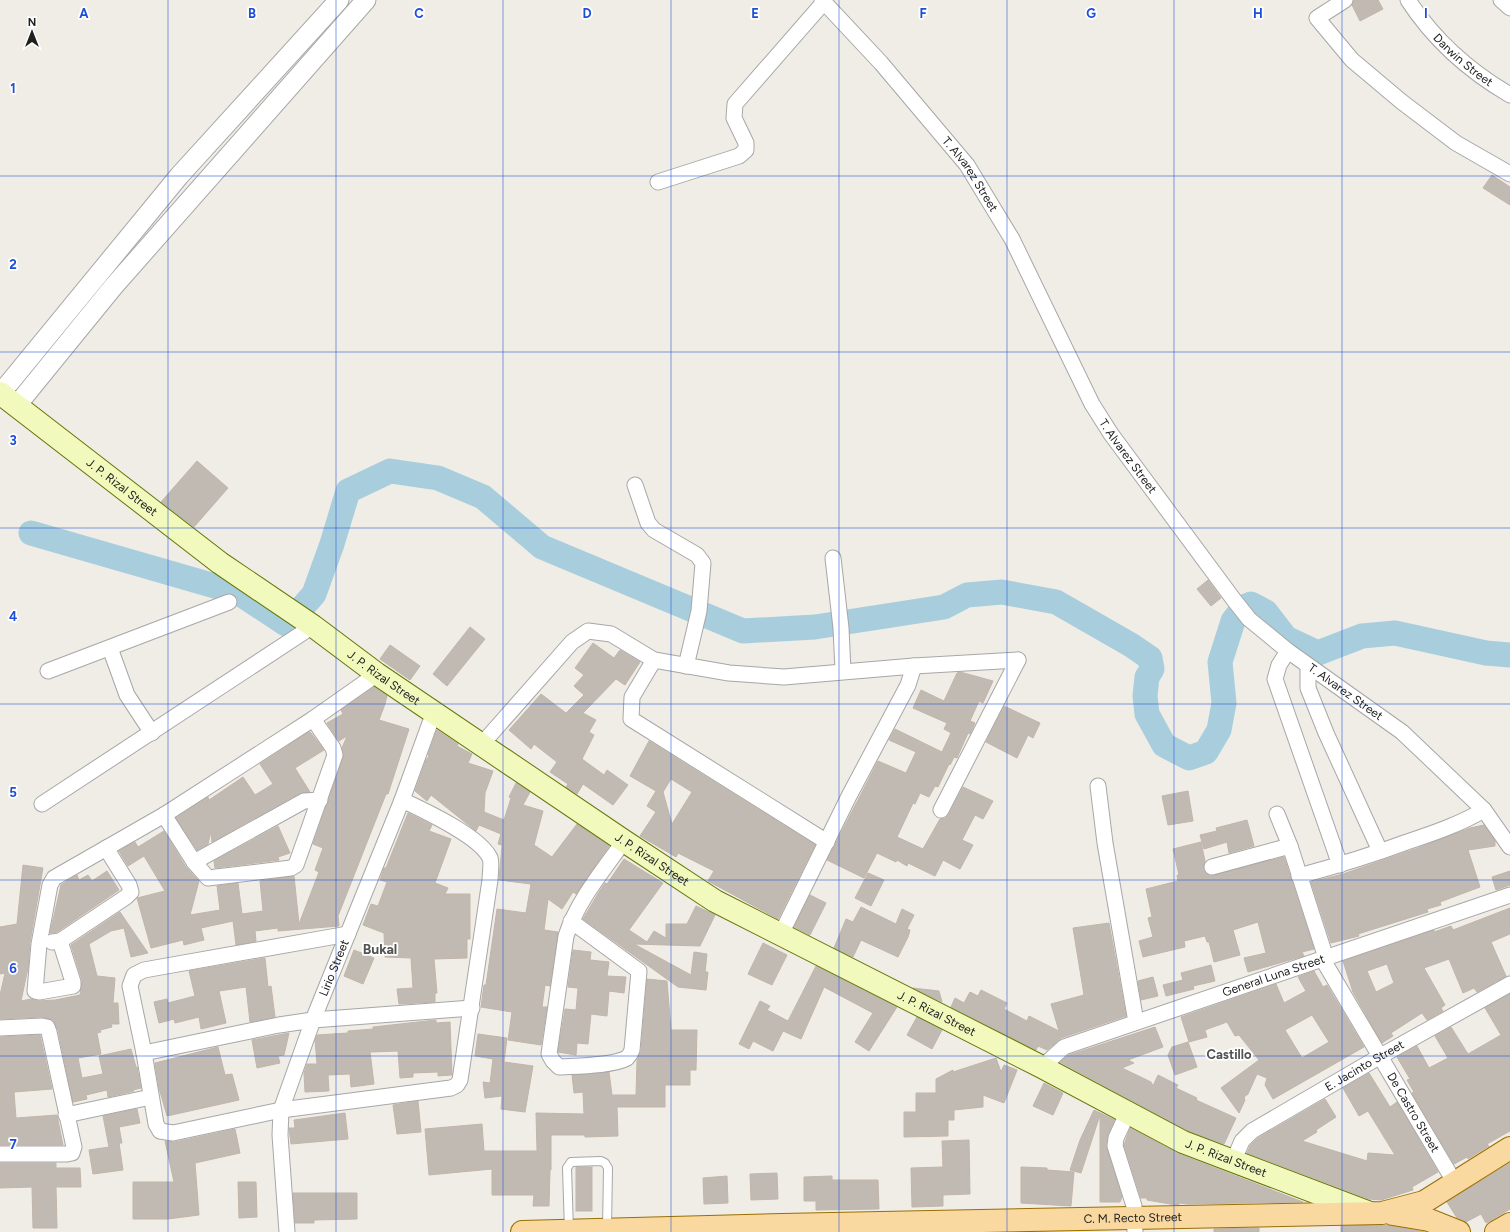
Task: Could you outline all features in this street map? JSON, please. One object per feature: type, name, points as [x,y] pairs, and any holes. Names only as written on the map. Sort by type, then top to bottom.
[{"type":"main road","name":"J. P. Rizal Street","points":[[6,397],[220,563],[313,626],[377,674],[715,901],[1042,1067],[1183,1142],[1233,1162],[1376,1213],[1429,1220],[1459,1232]]},
{"type":"main road","name":"C. M. Recto Street","points":[[522,1232],[1134,1225],[1376,1213],[1424,1202],[1510,1148]]},
{"type":"main road","points":[[1496,1232],[1510,1224]]},
{"type":"street","points":[[6,397],[98,275],[179,176],[339,0]]},
{"type":"street","points":[[6,397],[112,287],[366,0]]},
{"type":"street","points":[[1345,0],[1317,18],[1352,60],[1456,143],[1510,174]]},
{"type":"street","name":"Darwin Street","points":[[1408,0],[1422,22],[1454,55],[1492,84],[1510,95]]},
{"type":"street","points":[[1502,0],[1510,8]]},
{"type":"street","points":[[658,182],[739,156],[746,150],[746,143],[734,118],[735,104],[823,1]]},
{"type":"street","name":"T. Alvarez Street","points":[[823,1],[881,63],[967,166],[1012,239],[1092,404],[1111,434],[1234,600],[1249,618],[1288,651],[1402,732],[1484,810],[1510,848]]},
{"type":"street","points":[[310,32],[325,45]]},
{"type":"street","points":[[179,176],[196,191]]},
{"type":"street","points":[[98,275],[112,287]]},
{"type":"street","points":[[635,485],[648,523],[654,530],[697,555],[703,563],[698,615],[686,666]]},
{"type":"street","points":[[832,558],[841,628],[843,671]]},
{"type":"street","points":[[48,671],[230,602]]},
{"type":"street","points":[[42,804],[313,626]]},
{"type":"street","points":[[482,744],[572,642],[588,630],[611,634],[654,660],[729,673],[784,677],[843,671],[1018,660],[941,810]]},
{"type":"street","points":[[110,648],[127,695],[152,733]]},
{"type":"street","points":[[1288,651],[1279,665],[1275,679],[1340,865]]},
{"type":"street","points":[[654,660],[632,697],[631,719],[827,842]]},
{"type":"street","points":[[781,934],[908,685],[914,666]]},
{"type":"street","points":[[1308,666],[1308,688],[1326,733],[1380,852]]},
{"type":"street","points":[[60,940],[73,986],[39,992],[35,991],[39,944],[50,885],[54,878],[164,815],[313,719],[377,674]]},
{"type":"street","name":"Lirio Street","points":[[287,1232],[280,1135],[281,1110],[313,1020],[402,800],[434,712]]},
{"type":"street","points":[[164,815],[194,862],[208,878],[214,879],[291,868],[296,865],[335,755],[333,748],[313,719]]},
{"type":"street","points":[[1098,786],[1105,843],[1136,1022]]},
{"type":"street","points":[[194,862],[304,801],[320,800]]},
{"type":"street","points":[[348,934],[144,970],[134,975],[130,986],[144,1053],[156,1124],[160,1131],[172,1134],[281,1110],[451,1088],[457,1085],[460,1080],[472,1008],[490,880],[490,859],[477,843],[429,813],[402,800]]},
{"type":"street","points":[[1299,876],[1340,865],[1453,826],[1484,810]]},
{"type":"street","name":"De Castro Street","points":[[1277,814],[1290,846],[1324,959],[1379,1057],[1455,1182]]},
{"type":"street","points":[[571,921],[639,971],[632,1050],[628,1057],[622,1060],[590,1066],[559,1067],[552,1061],[549,1054],[566,936],[571,921],[581,901],[624,841]]},
{"type":"street","points":[[1212,867],[1290,846]]},
{"type":"street","points":[[39,944],[60,940],[126,897],[131,892],[129,885],[106,848]]},
{"type":"street","name":"General Luna Street","points":[[1042,1067],[1064,1047],[1510,895]]},
{"type":"street","name":"E. Jacinto Street","points":[[1233,1162],[1242,1141],[1252,1131],[1379,1057],[1510,984]]},
{"type":"street","points":[[144,1053],[279,1025],[313,1020],[472,1008]]},
{"type":"street","points":[[0,1028],[46,1027],[49,1032],[74,1147],[72,1153],[67,1154],[0,1154]]},
{"type":"street","points":[[66,1114],[151,1097]]},
{"type":"street","points":[[1128,1112],[1116,1138],[1115,1146],[1134,1206],[1134,1225]]},
{"type":"lane","points":[[569,1231],[567,1168],[571,1162],[601,1161],[605,1163],[608,1168],[607,1230]]},
{"type":"building","points":[[1354,0],[1378,0],[1383,9],[1360,21],[1352,5]]},
{"type":"building","points":[[1492,175],[1510,187],[1510,205],[1483,188]]},
{"type":"building","points":[[197,461],[228,488],[194,527],[161,502]]},
{"type":"building","points":[[1208,580],[1221,598],[1211,606],[1197,589]]},
{"type":"building","points":[[470,627],[485,639],[447,686],[433,674]]},
{"type":"building","points":[[593,643],[614,658],[620,650],[640,662],[625,685],[616,679],[583,713],[596,720],[589,732],[594,735],[582,759],[604,775],[607,770],[628,785],[613,805],[583,784],[577,794],[566,787],[568,784],[550,772],[557,762],[534,744],[531,749],[509,730],[541,694],[566,713],[584,695],[574,686],[584,675],[575,668]]},
{"type":"building","points":[[390,645],[420,666],[410,680],[380,659]]},
{"type":"building","points":[[960,672],[993,681],[983,703],[979,701],[970,721],[975,723],[970,734],[968,733],[957,758],[954,757],[938,787],[935,786],[929,797],[920,793],[915,804],[913,803],[897,837],[923,849],[940,819],[946,818],[949,814],[963,787],[993,801],[983,819],[975,815],[962,840],[973,845],[960,869],[943,860],[935,876],[908,863],[907,866],[897,860],[896,862],[877,853],[864,878],[827,860],[878,761],[906,773],[916,752],[889,740],[895,729],[942,752],[951,733],[944,729],[947,723],[913,708],[921,690],[944,701],[957,673]]},
{"type":"building","points":[[374,687],[387,696],[379,720],[409,729],[388,794],[386,794],[338,916],[339,926],[278,931],[278,928],[255,931],[256,941],[236,945],[233,921],[201,928],[204,940],[184,945],[183,940],[151,948],[137,898],[165,891],[144,856],[128,866],[119,851],[135,842],[138,847],[164,831],[186,867],[199,881],[190,915],[220,910],[217,886],[238,883],[242,914],[263,911],[260,881],[294,876],[299,924],[319,872],[315,870],[323,848],[313,844],[343,758],[342,748],[347,736],[339,741],[327,723],[343,714],[341,710]]},
{"type":"building","points":[[1004,706],[1040,723],[1033,738],[1028,735],[1017,758],[986,742]]},
{"type":"building","points":[[437,730],[458,744],[457,746],[472,754],[468,763],[493,771],[485,793],[484,812],[504,820],[511,798],[509,797],[516,783],[530,792],[523,805],[543,811],[534,845],[552,857],[577,824],[609,846],[576,894],[573,892],[562,909],[548,899],[544,930],[558,932],[550,986],[545,985],[542,1007],[547,1007],[541,1045],[508,1040],[512,1012],[481,1007],[484,985],[486,985],[497,909],[526,913],[531,884],[499,880],[502,845],[498,844],[501,834],[479,825],[476,831],[431,795],[427,801],[415,791],[426,760],[429,756],[428,755]]},
{"type":"building","points":[[309,732],[324,750],[295,768],[310,792],[300,793],[212,842],[211,831],[208,844],[197,850],[176,818],[208,797],[209,800],[243,777],[255,795],[273,784],[260,764]]},
{"type":"building","points":[[649,741],[815,845],[778,919],[708,881],[714,871],[678,853],[676,857],[640,836],[656,812],[647,806],[656,791],[630,776]],"holes":[[[671,779],[692,792],[672,824],[663,792]]]},
{"type":"building","points":[[1188,791],[1193,821],[1168,825],[1162,796]]},
{"type":"building","points":[[408,813],[432,825],[429,831],[451,839],[435,883],[448,888],[445,894],[470,894],[470,939],[467,939],[467,958],[434,959],[437,993],[435,993],[435,1002],[399,1004],[397,989],[413,988],[411,958],[385,957],[384,933],[363,925],[371,904],[378,906],[387,882],[380,880]]},
{"type":"building","points":[[1247,820],[1254,846],[1229,853],[1227,842],[1204,849],[1200,835],[1217,831],[1216,828]]},
{"type":"building","points":[[1484,825],[1495,841],[1495,846],[1468,850],[1480,887],[1440,902],[1441,905],[1427,909],[1428,912],[1358,934],[1359,936],[1331,943],[1311,882],[1343,874],[1470,828]]},
{"type":"building","points":[[278,826],[290,853],[278,857],[279,860],[215,868],[214,861]]},
{"type":"building","points":[[1201,842],[1205,861],[1203,870],[1210,876],[1284,857],[1314,949],[1302,952],[1304,956],[1248,972],[1244,958],[1266,953],[1258,922],[1233,930],[1240,955],[1214,962],[1209,942],[1207,942],[1205,936],[1184,941],[1185,947],[1143,957],[1139,941],[1153,937],[1148,918],[1152,917],[1146,889],[1178,881],[1177,875],[1179,875],[1173,849]]},
{"type":"building","points":[[624,859],[663,883],[629,930],[647,942],[654,931],[666,938],[666,924],[687,924],[696,906],[715,915],[700,946],[634,944],[691,975],[694,952],[707,954],[705,972],[708,972],[706,990],[678,987],[583,919],[605,883],[607,884]]},
{"type":"building","points":[[23,865],[43,868],[30,942],[28,968],[21,1001],[31,999],[37,1001],[55,1000],[80,995],[82,980],[71,945],[120,912],[148,953],[131,957],[124,928],[111,931],[89,944],[97,976],[115,978],[113,1003],[118,1003],[119,1024],[111,1024],[112,1027],[100,1030],[101,1032],[97,1033],[101,1054],[78,1058],[82,1078],[103,1074],[99,1056],[131,1049],[137,1067],[141,1088],[108,1097],[107,1090],[86,1095],[87,1099],[73,1102],[58,1030],[53,1020],[42,1017],[0,1019],[0,995],[5,973],[0,974],[0,927],[17,924]]},
{"type":"building","points":[[107,871],[119,890],[57,932],[50,933],[61,885],[77,875],[79,880],[88,875],[92,881]]},
{"type":"building","points":[[1510,871],[1510,885],[1496,890],[1492,877]]},
{"type":"building","points":[[868,873],[884,880],[871,906],[855,898]]},
{"type":"building","points":[[810,895],[826,903],[810,935],[794,927]]},
{"type":"building","points":[[861,907],[896,924],[902,909],[914,915],[907,929],[910,930],[908,937],[898,957],[861,940],[853,957],[834,948],[846,919],[853,922]]},
{"type":"building","points":[[1510,908],[1510,934],[1491,942],[1506,976],[1477,992],[1474,988],[1463,993],[1449,959],[1424,968],[1445,1005],[1441,1008],[1443,1011],[1427,1020],[1422,1013],[1391,1033],[1393,1036],[1382,1043],[1353,992],[1343,961],[1434,930],[1434,932],[1451,926],[1453,930]],"holes":[[[1387,964],[1394,983],[1376,992],[1367,971]]]},
{"type":"building","points":[[1109,923],[1126,1016],[1061,1038],[1047,1050],[1038,1046],[1036,1050],[951,1007],[955,998],[964,1003],[970,992],[978,996],[981,990],[1007,1003],[1004,1009],[1027,1021],[1029,1016],[1059,1031],[1051,1004],[1084,995],[1073,928]]},
{"type":"building","points":[[763,943],[787,955],[772,985],[748,974]]},
{"type":"building","points":[[354,950],[374,958],[363,984],[344,976]]},
{"type":"building","points":[[573,950],[591,952],[590,960],[609,962],[607,976],[626,977],[624,993],[609,991],[607,1016],[591,1014],[588,1044],[577,1043],[576,1055],[558,1052],[565,1009],[576,1010],[578,988],[568,987]]},
{"type":"building","points":[[265,958],[268,987],[271,986],[275,1017],[250,1022],[246,987],[219,991],[226,1023],[201,1029],[199,1017],[175,1023],[174,1019],[159,1023],[154,1002],[167,999],[168,1003],[195,996],[189,971]]},
{"type":"building","points":[[1211,965],[1215,981],[1193,986],[1194,989],[1166,996],[1163,985],[1183,980],[1181,973]]},
{"type":"building","points":[[816,966],[897,1007],[869,1051],[855,1042],[873,1013],[824,987],[801,1039],[783,1031],[773,1051],[753,1041],[749,1049],[739,1044],[760,1001],[770,1006],[767,1010],[788,1021]]},
{"type":"building","points":[[1314,971],[1323,987],[1327,985],[1364,1047],[1273,1099],[1265,1085],[1267,1078],[1257,1074],[1248,1094],[1244,1097],[1245,1100],[1239,1113],[1221,1088],[1259,1060],[1239,1035],[1235,1036],[1227,1022],[1205,1030],[1207,1037],[1189,1042],[1181,1017],[1276,984],[1284,1003],[1306,991],[1298,977]],"holes":[[[1312,1015],[1329,1042],[1302,1058],[1285,1030]]]},
{"type":"building","points":[[1153,977],[1158,996],[1141,1000],[1138,981]]},
{"type":"building","points":[[647,979],[667,981],[671,1030],[697,1030],[696,1070],[690,1070],[690,1085],[665,1085],[665,1107],[617,1107],[618,1136],[585,1137],[585,1135],[551,1135],[549,1206],[533,1206],[534,1195],[492,1195],[492,1169],[429,1175],[425,1129],[482,1124],[484,1151],[537,1151],[536,1113],[584,1114],[583,1092],[574,1093],[572,1075],[609,1072],[612,1095],[636,1095],[637,1061],[641,1051]]},
{"type":"building","points":[[913,988],[939,991],[942,1002]]},
{"type":"building","points":[[1510,994],[1510,1131],[1487,1144],[1489,1146],[1468,1159],[1467,1157],[1454,1164],[1412,1093],[1414,1092],[1407,1080],[1410,1079],[1397,1057],[1417,1046],[1429,1068],[1448,1058],[1435,1036],[1451,1027],[1468,1054],[1501,1035],[1485,1008]]},
{"type":"building","points":[[917,1017],[942,1030],[932,1049],[907,1035]]},
{"type":"building","points":[[436,1020],[436,1023],[450,1022],[452,1075],[438,1076],[438,1072],[413,1073],[413,1077],[400,1078],[398,1051],[370,1052],[374,1084],[351,1087],[350,1074],[328,1075],[329,1091],[305,1092],[304,1073],[307,1064],[317,1064],[315,1040],[317,1035],[348,1033],[348,1031],[373,1029],[373,1027]]},
{"type":"building","points":[[1155,1027],[1163,1047],[1128,1060],[1134,1063],[1122,1068],[1151,1082],[1153,1086],[1158,1075],[1178,1085],[1176,1088],[1197,1098],[1196,1100],[1236,1118],[1224,1144],[1188,1131],[1060,1062],[1069,1055]]},
{"type":"building","points":[[289,1033],[284,1055],[278,1056],[280,1063],[257,1068],[252,1040]]},
{"type":"building","points":[[478,1034],[507,1038],[504,1062],[533,1066],[525,1112],[501,1109],[502,1096],[485,1098],[483,1082],[490,1083],[493,1059],[475,1056]]},
{"type":"building","points":[[40,1035],[52,1089],[14,1092],[16,1118],[57,1115],[63,1145],[0,1145],[0,1037]]},
{"type":"building","points":[[1188,1042],[1197,1067],[1175,1075],[1168,1055],[1172,1047]]},
{"type":"building","points":[[218,1047],[225,1075],[232,1074],[239,1100],[167,1116],[159,1088],[155,1063]]},
{"type":"building","points":[[996,1058],[1001,1072],[1004,1065],[1017,1070],[1004,1103],[983,1095],[983,1107],[954,1110],[954,1120],[948,1120],[948,1136],[904,1137],[904,1112],[916,1112],[916,1093],[936,1093],[936,1079],[953,1070],[953,1072]]},
{"type":"building","points":[[1369,1073],[1390,1107],[1397,1102],[1438,1172],[1412,1187],[1413,1190],[1381,1200],[1369,1199],[1247,1153],[1250,1146],[1258,1138],[1325,1099],[1336,1117],[1316,1130],[1317,1132],[1302,1141],[1367,1161],[1368,1153],[1395,1155],[1368,1111],[1359,1116],[1343,1088]]},
{"type":"building","points":[[1044,1083],[1063,1093],[1053,1115],[1033,1106]]},
{"type":"building","points":[[418,1101],[421,1132],[397,1134],[393,1105]]},
{"type":"building","points":[[137,1109],[140,1123],[119,1127],[122,1143],[119,1143],[123,1170],[93,1174],[89,1150],[109,1147],[103,1116]]},
{"type":"building","points":[[1094,1110],[1115,1120],[1108,1134],[1106,1145],[1122,1197],[1120,1202],[1100,1202],[1100,1115],[1081,1173],[1070,1170],[1080,1140]]},
{"type":"building","points":[[345,1113],[348,1139],[291,1144],[289,1128],[295,1128],[294,1120]]},
{"type":"building","points":[[1130,1128],[1179,1154],[1303,1202],[1179,1203],[1179,1205],[1176,1205],[1141,1198],[1124,1145]]},
{"type":"building","points":[[235,1129],[240,1153],[195,1163],[199,1215],[168,1219],[133,1219],[133,1182],[174,1182],[165,1141],[175,1142]]},
{"type":"building","points":[[969,1140],[970,1194],[943,1195],[943,1206],[912,1207],[911,1168],[943,1167],[942,1141]]},
{"type":"building","points":[[0,1163],[56,1163],[56,1168],[80,1168],[81,1187],[56,1187],[57,1228],[33,1228],[32,1187],[0,1188]]},
{"type":"building","points":[[1510,1163],[1510,1209],[1486,1223],[1481,1214],[1466,1222],[1457,1218],[1447,1202]]},
{"type":"building","points":[[576,1167],[592,1167],[592,1211],[576,1211]]},
{"type":"building","points":[[1021,1167],[1047,1168],[1047,1170],[1074,1172],[1071,1206],[1021,1203]]},
{"type":"building","points":[[777,1173],[778,1199],[751,1200],[750,1174]]},
{"type":"building","points":[[727,1176],[728,1203],[704,1204],[703,1178]]},
{"type":"building","points":[[832,1176],[832,1180],[878,1180],[879,1209],[816,1210],[816,1201],[804,1201],[804,1177]]},
{"type":"building","points":[[238,1182],[256,1182],[257,1217],[239,1218]]},
{"type":"building","points":[[293,1193],[357,1193],[357,1219],[314,1220],[314,1223],[295,1223]]},
{"type":"building","points":[[1387,1225],[1425,1232],[1341,1232],[1341,1226]]},
{"type":"building","points":[[1259,1228],[1259,1232],[1214,1232],[1214,1229]]},
{"type":"waterway","points":[[300,610],[314,594],[332,544],[348,491],[390,471],[438,478],[483,497],[542,547],[743,631],[815,627],[944,607],[967,595],[1002,592],[1056,602],[1131,645],[1150,658],[1152,669],[1147,677],[1145,696],[1147,714],[1164,745],[1189,758],[1206,752],[1219,730],[1224,703],[1220,662],[1233,621],[1244,607],[1251,604],[1266,612],[1286,638],[1318,653],[1362,636],[1395,633],[1486,653],[1510,655]]},
{"type":"waterway","points":[[31,533],[239,593],[286,624],[289,623]]},
{"type":"district","name":"Bukal","points":[[380,949]]},
{"type":"district","name":"Castillo","points":[[1229,1054]]}]
